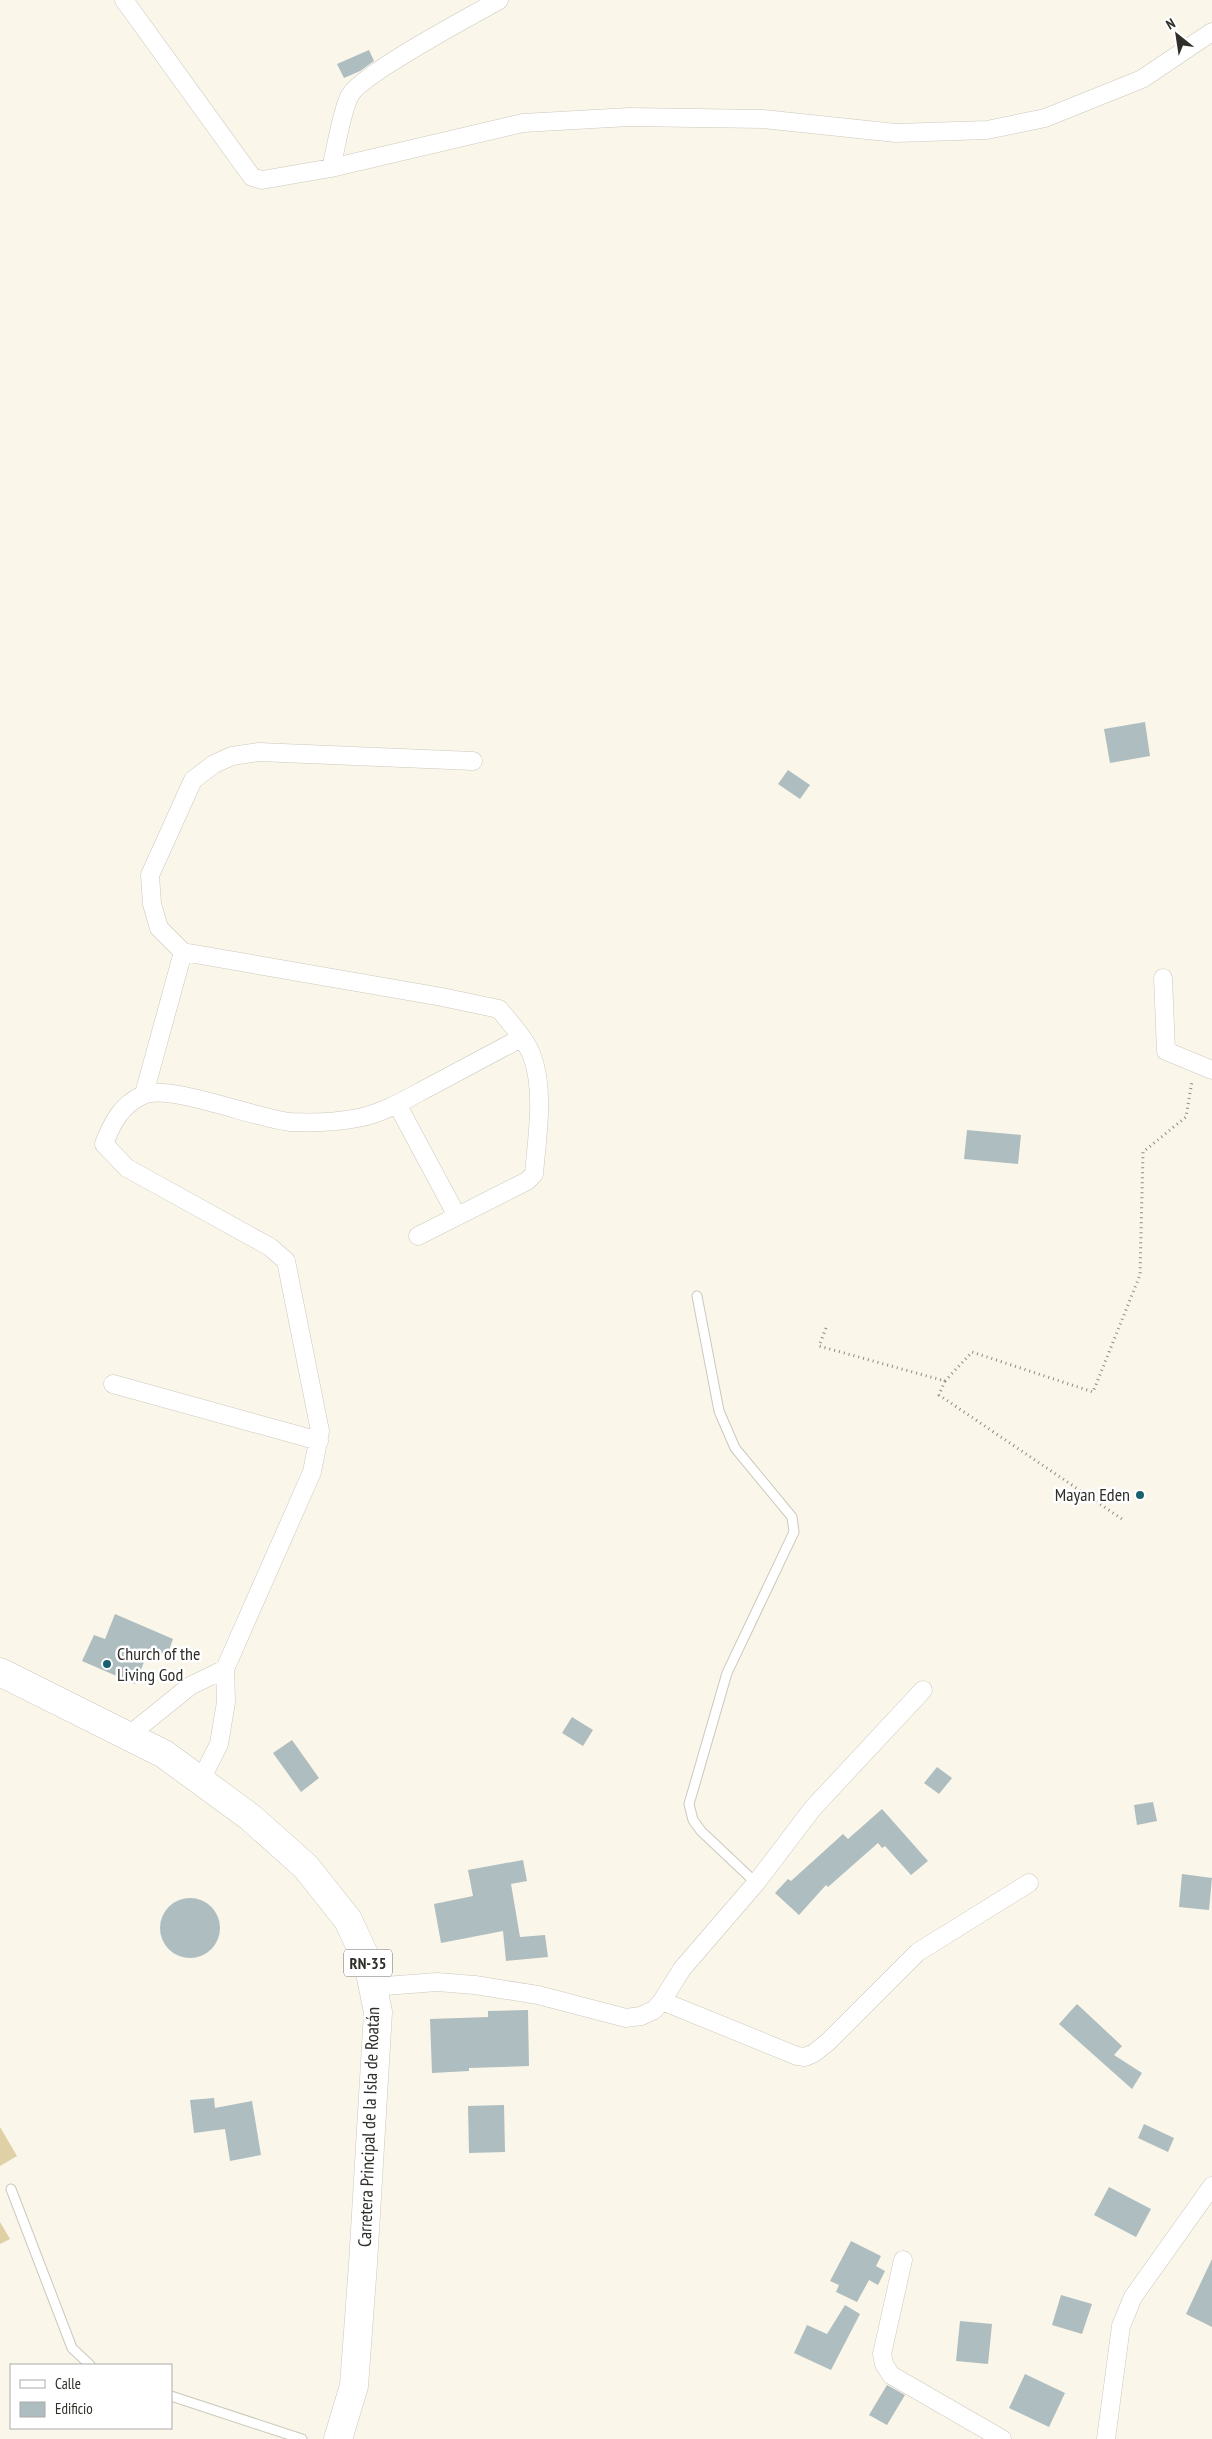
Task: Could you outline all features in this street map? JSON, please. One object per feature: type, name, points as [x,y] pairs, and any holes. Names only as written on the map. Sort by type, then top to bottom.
[{"type":"main road","name":"Carretera Principal de la Isla de Roatán","points":[[0,1672],[164,1754],[250,1817],[306,1867],[348,1920],[368,1963],[378,2012],[354,2386],[338,2439]]},
{"type":"street","points":[[124,0],[252,177],[262,180],[332,168],[523,123],[629,117],[763,119],[896,133],[987,130],[1045,118],[1142,79],[1212,32]]},
{"type":"street","points":[[332,168],[349,96],[356,86],[375,71],[499,0]]},
{"type":"street","points":[[418,1236],[527,1181],[534,1174],[540,1103],[532,1056],[521,1038],[499,1009],[442,997],[183,952],[159,928],[152,904],[150,876],[193,780],[214,764],[232,756],[259,752],[473,760]]},
{"type":"street","points":[[144,1094],[183,952]]},
{"type":"street","points":[[1163,978],[1166,1051],[1212,1070]]},
{"type":"street","points":[[200,1780],[219,1744],[226,1702],[225,1669],[312,1472],[320,1431],[286,1261],[270,1247],[127,1168],[104,1144],[121,1109],[144,1094],[171,1093],[290,1122],[331,1122],[360,1118],[397,1104],[521,1038]]},
{"type":"street","points":[[397,1104],[457,1216]]},
{"type":"street","points":[[113,1384],[318,1441]]},
{"type":"street","points":[[128,1736],[190,1686],[225,1669]]},
{"type":"street","points":[[372,1987],[437,1982],[475,1985],[538,1996],[626,2018],[640,2016],[654,2010],[688,1962],[756,1883],[813,1808],[923,1690]]},
{"type":"street","points":[[662,2000],[797,2056],[805,2056],[828,2042],[918,1952],[1029,1883]]},
{"type":"street","points":[[1106,2439],[1122,2326],[1133,2297],[1212,2186]]},
{"type":"street","points":[[903,2260],[882,2354],[884,2364],[891,2374],[1002,2439]]},
{"type":"lane","points":[[697,1296],[719,1411],[735,1448],[792,1517],[794,1532],[728,1673],[690,1804],[693,1820],[701,1831],[756,1883]]},
{"type":"lane","points":[[11,2189],[72,2348],[89,2364]]},
{"type":"lane","points":[[172,2396],[302,2439]]},
{"type":"path","points":[[1125,1521],[939,1395],[945,1381],[972,1352],[1094,1392],[1140,1275],[1143,1152],[1186,1117],[1194,1063]]},
{"type":"path","points":[[826,1328],[819,1346],[945,1381]]},
{"type":"shaded area","points":[[0,2127],[17,2156],[0,2166]]},
{"type":"shaded area","points":[[0,2222],[10,2239],[0,2244]]},
{"type":"building","points":[[369,50],[374,61],[360,71],[344,78],[337,64]]},
{"type":"building","points":[[1145,722],[1150,756],[1110,763],[1104,729]]},
{"type":"building","points":[[788,770],[810,785],[800,799],[778,784]]},
{"type":"building","points":[[967,1130],[1021,1135],[1018,1164],[964,1159]]},
{"type":"building","points":[[115,1614],[173,1639],[167,1656],[149,1650],[135,1684],[82,1661],[94,1635],[105,1639]]},
{"type":"building","points":[[572,1717],[593,1730],[583,1746],[562,1733]]},
{"type":"building","points":[[292,1740],[319,1778],[301,1792],[273,1753]]},
{"type":"building","points":[[937,1767],[952,1778],[939,1794],[924,1783]]},
{"type":"building","points":[[1153,1802],[1157,1821],[1137,1825],[1134,1805]]},
{"type":"building","points":[[882,1809],[928,1861],[911,1875],[885,1846],[882,1848],[878,1843],[828,1887],[826,1885],[799,1915],[775,1893],[788,1879],[791,1881],[843,1834],[848,1839]]},
{"type":"building","points":[[523,1860],[527,1881],[511,1884],[520,1937],[545,1935],[548,1957],[506,1961],[503,1931],[441,1943],[434,1904],[473,1896],[468,1870]]},
{"type":"building","points":[[1182,1874],[1212,1878],[1209,1910],[1179,1907]]},
{"type":"building","points":[[190,1898],[206,1903],[211,1907],[215,1912],[220,1928],[215,1944],[211,1949],[206,1953],[190,1958],[174,1953],[169,1949],[165,1944],[160,1928],[165,1912],[169,1907],[174,1903]]},
{"type":"building","points":[[1077,2004],[1122,2046],[1114,2055],[1142,2073],[1132,2089],[1059,2024]]},
{"type":"building","points":[[528,2010],[529,2066],[469,2068],[469,2071],[432,2073],[430,2019],[488,2017],[488,2011]]},
{"type":"building","points":[[214,2098],[215,2108],[252,2101],[261,2155],[230,2161],[225,2129],[194,2133],[190,2100]]},
{"type":"building","points":[[504,2105],[505,2152],[469,2153],[468,2106]]},
{"type":"building","points":[[1144,2124],[1174,2138],[1168,2152],[1138,2138]]},
{"type":"building","points":[[1109,2187],[1151,2209],[1136,2237],[1094,2215]]},
{"type":"building","points":[[851,2241],[881,2256],[876,2266],[885,2271],[878,2285],[869,2280],[857,2302],[836,2292],[839,2285],[830,2281]]},
{"type":"building","points":[[1212,2259],[1212,2327],[1186,2314]]},
{"type":"building","points":[[1061,2295],[1092,2304],[1082,2334],[1052,2325]]},
{"type":"building","points":[[845,2305],[860,2314],[831,2370],[794,2353],[807,2325],[827,2334]]},
{"type":"building","points":[[960,2321],[992,2324],[988,2364],[956,2361]]},
{"type":"building","points":[[1025,2374],[1065,2393],[1049,2427],[1009,2408]]},
{"type":"building","points":[[887,2385],[905,2395],[887,2425],[869,2415]]},
{"type":"place","name":"Mayan Eden","points":[[1140,1495]]},
{"type":"place","name":"Church of the Living God","points":[[107,1664]]}]
